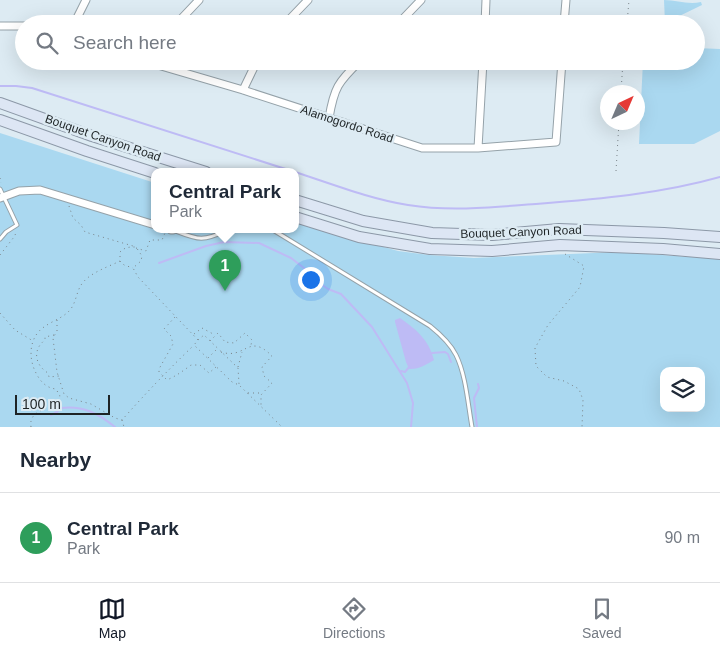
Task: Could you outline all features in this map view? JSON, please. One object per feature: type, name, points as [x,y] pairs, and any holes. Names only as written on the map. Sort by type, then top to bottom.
[{"type":"main road","name":"Bouquet Canyon Road","points":[[0,103],[186,168]]},
{"type":"main road","name":"Bouquet Canyon Road","points":[[0,120],[151,172]]},
{"type":"main road","name":"Bouquet Canyon Road","points":[[299,201],[363,221],[432,233],[492,235],[559,229],[664,233],[720,238]]},
{"type":"main road","name":"Bouquet Canyon Road","points":[[299,218],[359,237],[430,249],[492,251],[560,245],[663,249],[720,254]]},
{"type":"street","points":[[78,15],[86,0]]},
{"type":"street","points":[[185,15],[199,0]]},
{"type":"street","points":[[294,15],[308,0]]},
{"type":"street","points":[[407,15],[421,0]]},
{"type":"street","points":[[485,15],[486,0]]},
{"type":"street","points":[[565,15],[566,0]]},
{"type":"street","points":[[0,26],[15,26]]},
{"type":"street","name":"Alamogordo Road","points":[[180,70],[422,148],[478,148],[556,142],[561,70]]},
{"type":"street","points":[[243,90],[253,70]]},
{"type":"street","points":[[329,118],[333,94],[352,70]]},
{"type":"street","points":[[478,148],[482,70]]},
{"type":"street","points":[[2,197],[27,189],[49,192],[151,224]]},
{"type":"lane","points":[[0,189],[2,197],[17,225],[6,232],[0,239]]},
{"type":"lane","points":[[180,233],[198,240],[221,233]]},
{"type":"lane","points":[[278,233],[430,326],[442,336],[456,354],[461,369],[472,427]]},
{"type":"path","points":[[628,15],[629,0]]},
{"type":"path","points":[[621,85],[622,70]]},
{"type":"path","points":[[616,171],[619,130]]},
{"type":"path","points":[[68,203],[73,218],[85,232],[146,251],[150,240],[162,240],[164,233]]},
{"type":"path","points":[[0,255],[19,229]]},
{"type":"path","points":[[560,245],[564,253],[584,266],[583,272],[580,287],[548,325],[535,348],[536,366],[547,377],[564,381],[579,389],[583,400],[582,427]]},
{"type":"path","points":[[136,247],[124,248],[120,252],[120,261],[124,265],[133,268],[138,277],[198,340]]},
{"type":"path","points":[[133,268],[141,261],[142,256],[136,247]]},
{"type":"path","points":[[60,396],[56,389],[46,386],[34,370],[31,356],[36,334],[44,326],[69,312],[83,282],[90,276],[120,261]]},
{"type":"path","points":[[0,313],[15,330],[33,341]]},
{"type":"path","points":[[176,317],[164,329],[172,338],[173,344],[159,369],[163,375],[168,380],[194,364],[200,365],[209,373],[216,366]]},
{"type":"path","points":[[57,320],[54,347],[57,372],[64,394],[69,398],[91,404],[122,420]]},
{"type":"path","points":[[193,335],[201,328],[215,336]]},
{"type":"path","points":[[210,341],[218,333],[225,342],[230,344],[236,342],[245,333],[252,340],[250,346]]},
{"type":"path","points":[[55,335],[45,336],[45,340],[37,350],[36,358],[49,377],[59,376]]},
{"type":"path","points":[[122,420],[163,375],[204,335],[238,368]]},
{"type":"path","points":[[194,345],[282,427]]},
{"type":"path","points":[[221,352],[230,354],[250,346],[260,347],[272,356],[263,365],[262,370],[264,376],[272,383],[262,392],[257,394],[247,393]]},
{"type":"path","points":[[208,358],[217,348]]},
{"type":"path","points":[[239,385],[238,368],[243,350]]},
{"type":"path","points":[[56,389],[60,385]]},
{"type":"path","points":[[261,406],[262,392]]},
{"type":"path","points":[[31,427],[30,421],[34,414],[50,406],[64,394]]},
{"type":"path","points":[[122,420],[124,427]]},
{"type":"shaded area","points":[[664,0],[701,2],[702,5],[681,15],[665,15]]},
{"type":"shaded area","points":[[705,48],[720,49],[720,131],[694,144],[639,144],[640,130],[645,130],[645,85],[642,85],[643,70],[705,70]]},
{"type":"shaded area","points":[[0,133],[151,182],[151,233],[299,233],[299,223],[398,251],[429,255],[474,258],[618,252],[720,259],[720,427],[0,427]]},
{"type":"shaded area","points":[[400,318],[421,336],[429,347],[434,360],[419,368],[409,369],[395,322],[395,320]]},
{"type":"waterway","points":[[0,86],[32,88],[282,168]]},
{"type":"waterway","points":[[299,173],[380,199],[408,205],[456,209],[629,195],[675,188],[720,177]]},
{"type":"waterway","points":[[159,263],[206,246],[224,242],[259,243],[291,258],[313,275],[318,282],[328,289],[341,294],[372,327],[407,383],[413,403],[411,427]]},
{"type":"waterway","points":[[432,353],[445,352],[448,354],[451,362]]},
{"type":"waterway","points":[[401,371],[405,372],[410,366]]},
{"type":"waterway","points":[[477,427],[474,398],[479,388],[478,384]]},
{"type":"waterway","points":[[51,415],[61,408],[84,409],[97,414],[115,427]]},
{"type":"place","name":"Central Park","points":[[225,291]]}]
